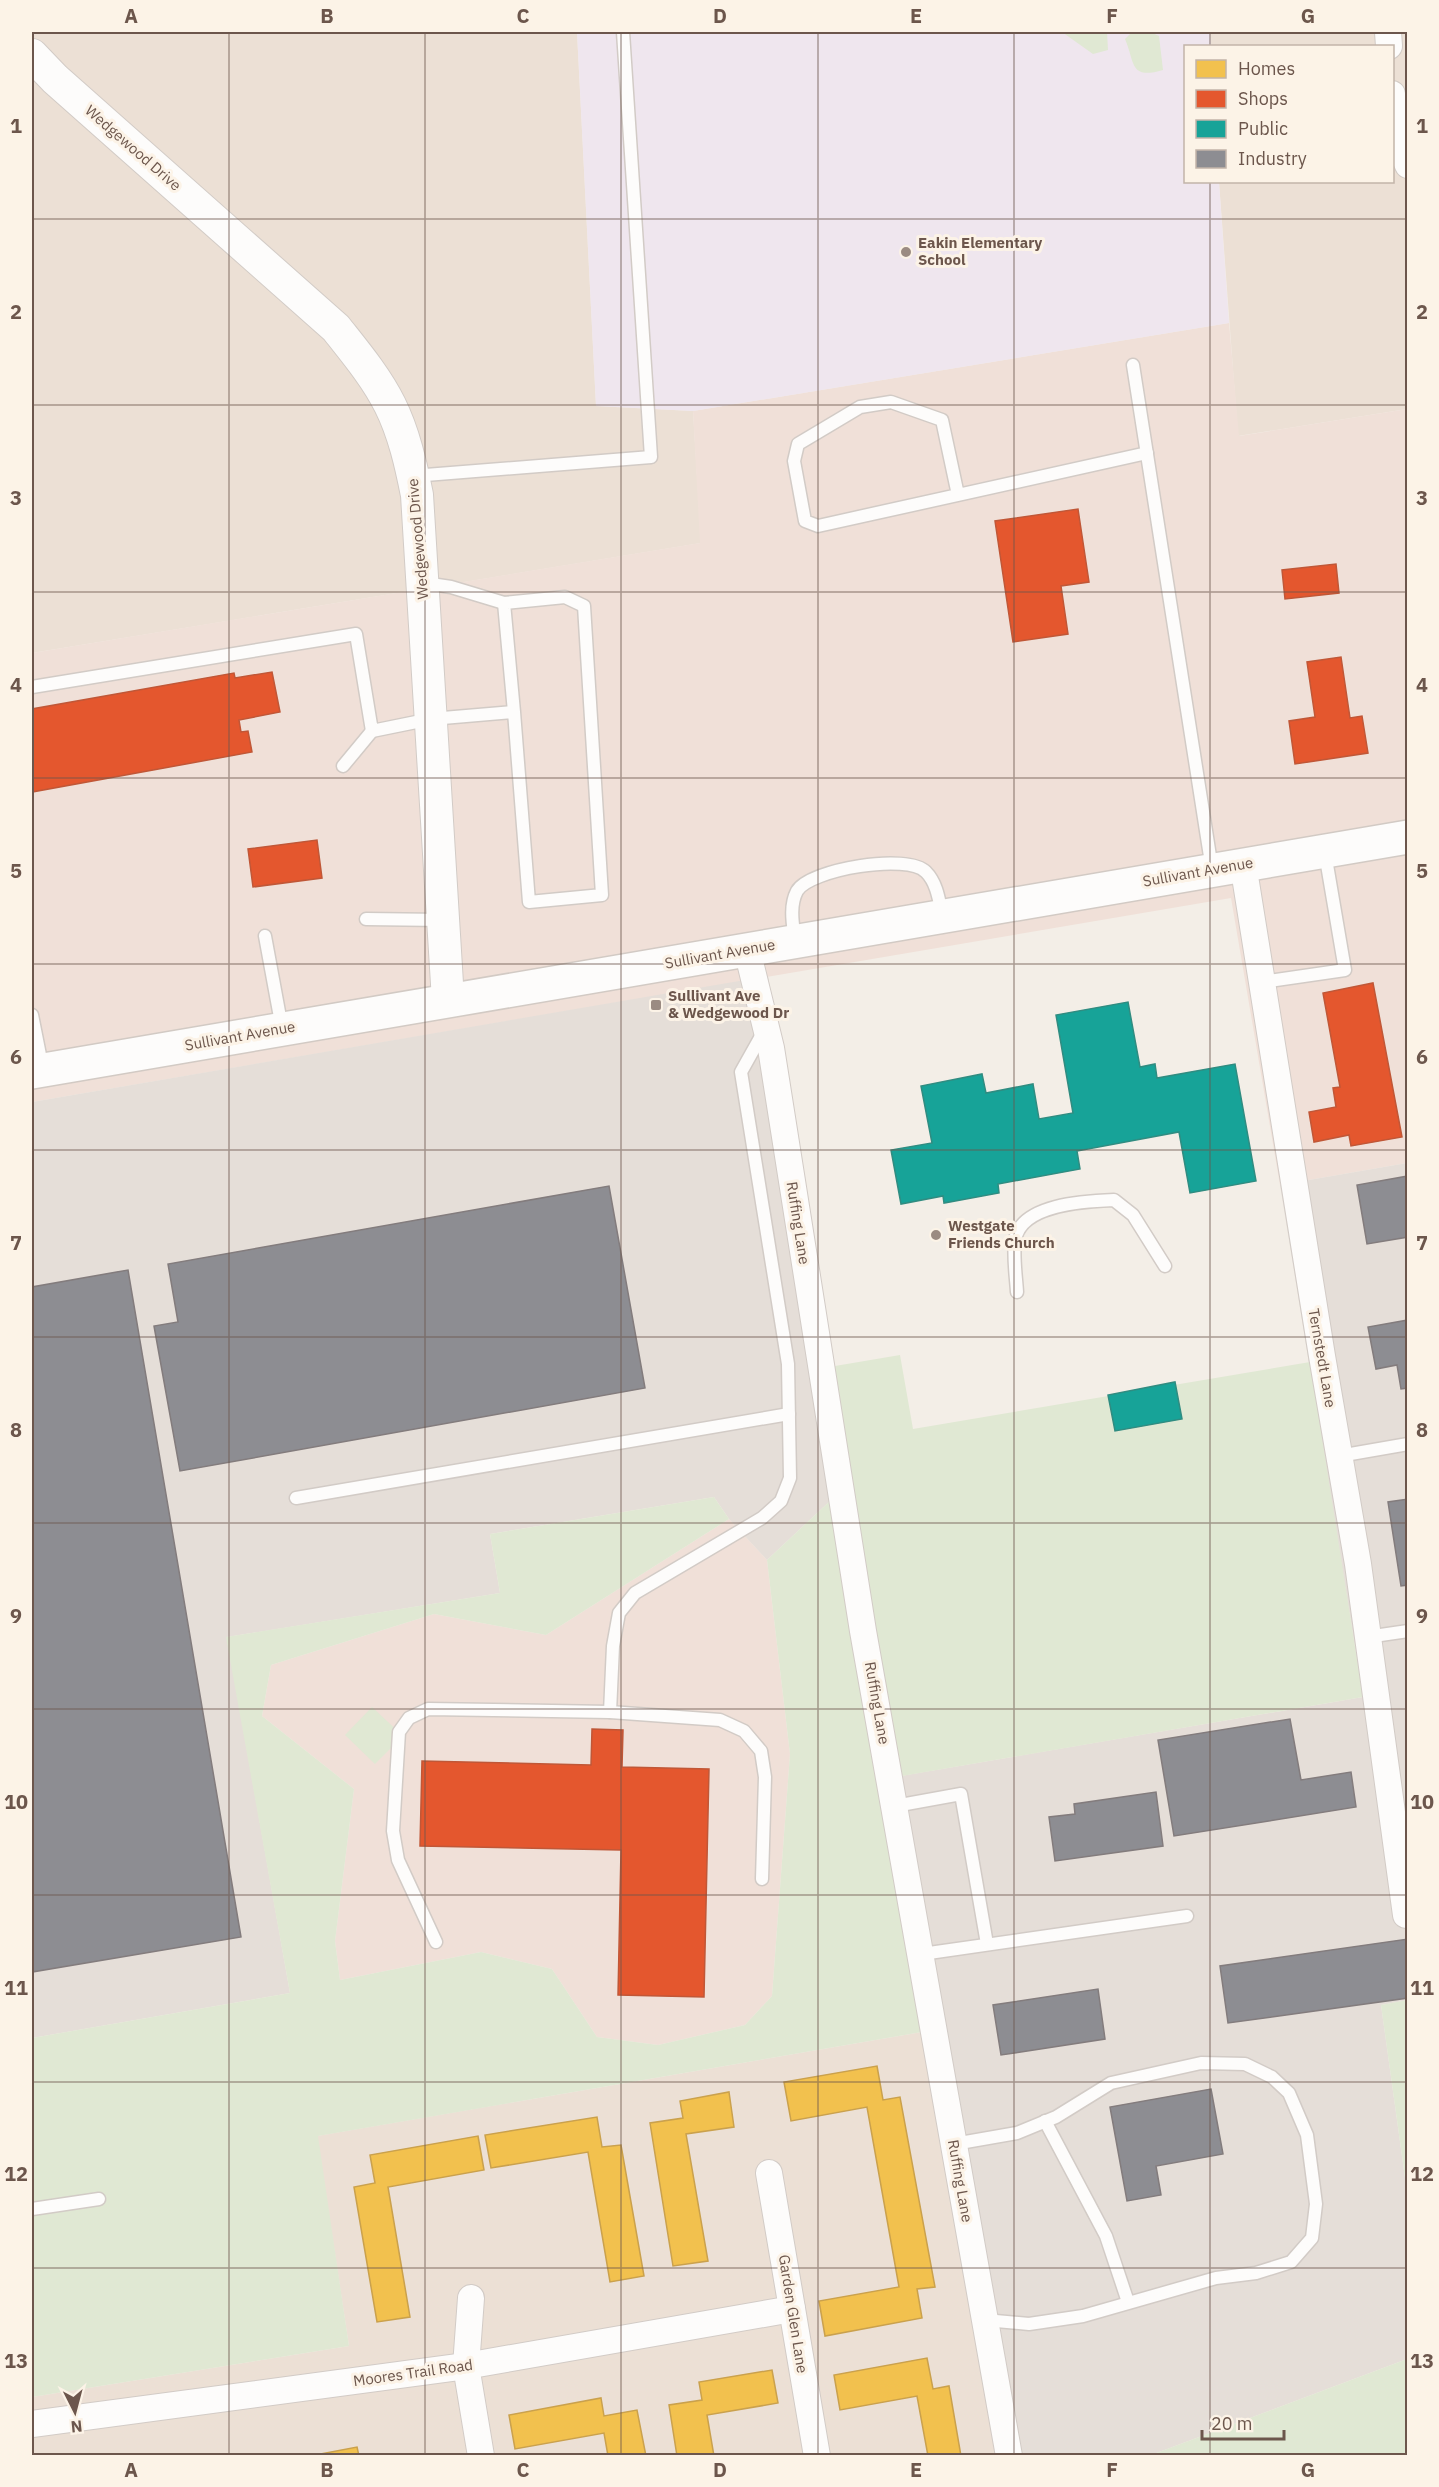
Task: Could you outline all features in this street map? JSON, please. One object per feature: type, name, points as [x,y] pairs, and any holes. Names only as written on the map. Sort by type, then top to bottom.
[{"type":"main road","name":"Sullivant Avenue","points":[[37,1071],[1407,837]]},
{"type":"street","name":"Wedgewood Drive","points":[[32,55],[62,86],[336,328],[365,366],[390,405],[404,441],[417,495],[448,1000]]},
{"type":"street","points":[[1394,116],[1396,138],[1407,165]]},
{"type":"street","name":"Ternstedt Lane","points":[[1227,867],[1262,982],[1358,1564],[1367,1637],[1402,1851],[1406,1915]]},
{"type":"street","name":"Ruffing Lane","points":[[747,950],[766,1028],[864,1631],[1009,2456]]},
{"type":"street","name":"Garden Glen Lane","points":[[769,2174],[817,2456]]},
{"type":"street","points":[[471,2298],[466,2366],[481,2456]]},
{"type":"street","name":"Moores Trail Road","points":[[32,2424],[466,2366],[792,2309]]},
{"type":"lane","points":[[413,476],[651,458],[623,32]]},
{"type":"lane","points":[[1133,365],[1147,453],[1227,867]]},
{"type":"lane","points":[[957,495],[942,420],[891,402],[860,407],[798,444],[794,461],[805,521],[818,526],[1147,453]]},
{"type":"lane","points":[[423,583],[451,588],[504,603],[565,597],[584,606],[602,895],[529,902],[504,603]]},
{"type":"lane","points":[[32,687],[356,634],[372,731]]},
{"type":"lane","points":[[343,766],[372,731],[431,719],[514,712]]},
{"type":"lane","points":[[1262,982],[1345,970],[1324,850]]},
{"type":"lane","points":[[795,942],[792,913],[797,892],[806,881],[827,873],[886,863],[909,863],[925,871],[935,885],[943,916]]},
{"type":"lane","points":[[366,919],[443,920]]},
{"type":"lane","points":[[265,936],[282,1029]]},
{"type":"lane","points":[[32,1015],[37,1071]]},
{"type":"lane","points":[[610,1712],[613,1646],[619,1613],[635,1593],[762,1518],[781,1501],[790,1478],[788,1364],[741,1072],[766,1028]]},
{"type":"lane","points":[[1017,1292],[1015,1239],[1024,1223],[1041,1210],[1092,1201],[1114,1200],[1133,1215],[1165,1266]]},
{"type":"lane","points":[[296,1498],[789,1414]]},
{"type":"lane","points":[[1339,1456],[1407,1444]]},
{"type":"lane","points":[[1367,1637],[1407,1631]]},
{"type":"lane","points":[[436,1942],[398,1860],[393,1831],[399,1732],[409,1718],[428,1709],[610,1712],[720,1720],[744,1731],[761,1751],[765,1777],[762,1879]]},
{"type":"lane","points":[[895,1806],[962,1794],[987,1944]]},
{"type":"lane","points":[[922,1954],[1187,1916]]},
{"type":"lane","points":[[954,2144],[1017,2133],[1046,2121],[1111,2083],[1201,2063],[1245,2064],[1272,2078],[1289,2093],[1307,2135],[1316,2204],[1312,2238],[1291,2262],[1256,2273],[1216,2278],[1083,2316],[1029,2324],[985,2320]]},
{"type":"lane","points":[[1046,2121],[1106,2236],[1128,2302]]},
{"type":"lane","points":[[32,2209],[99,2199]]},
{"type":"shaded area","points":[[32,32],[577,32],[596,406],[693,411],[701,543],[32,653]]},
{"type":"shaded area","name":"Eakin Elementary School","points":[[577,32],[1210,32],[1211,45],[1184,45],[1184,183],[1219,183],[1229,323],[693,411],[596,406]]},
{"type":"shaded area","points":[[1210,32],[1407,32],[1407,409],[1238,436],[1219,183],[1394,183],[1394,45],[1211,45]]},
{"type":"shaded area","points":[[1229,323],[1239,436],[1407,409],[1407,1163],[1280,1185],[1231,898],[32,1102],[32,653],[700,543],[693,411]]},
{"type":"shaded area","points":[[768,976],[835,1366],[852,1498],[831,1500],[767,1560],[729,1519],[714,1497],[490,1534],[500,1593],[227,1637],[290,1993],[32,2038],[32,1102]]},
{"type":"shaded area","points":[[1407,1163],[1408,2000],[1381,2005],[1407,2192],[1407,2359],[1151,2455],[1000,2455],[877,1780],[1363,1697],[1280,1185]]},
{"type":"shaded area","points":[[729,1519],[767,1560],[790,1754],[772,1996],[745,2025],[658,2045],[597,2037],[552,1969],[481,1952],[340,1980],[335,1941],[354,1789],[262,1716],[271,1665],[434,1614],[546,1635]]},
{"type":"shaded area","points":[[922,2032],[1000,2455],[32,2456],[32,2397],[349,2346],[317,2136]]},
{"type":"green space","points":[[1062,32],[1107,32],[1108,50],[1093,54]]},
{"type":"green space","points":[[1150,32],[1159,36],[1163,70],[1144,73],[1139,71],[1132,62],[1125,39],[1130,34]]},
{"type":"green space","points":[[900,1355],[913,1429],[1310,1362],[1363,1697],[902,1776],[889,1739],[865,1591],[835,1366]]},
{"type":"green space","points":[[714,1497],[729,1519],[546,1635],[434,1614],[271,1665],[262,1716],[354,1789],[335,1941],[340,1980],[481,1952],[552,1969],[597,2037],[658,2045],[745,2025],[772,1996],[790,1754],[767,1560],[831,1500],[922,2032],[318,2136],[349,2346],[32,2397],[32,2038],[290,1993],[226,1637],[500,1593],[490,1534]]},
{"type":"green space","points":[[372,1707],[403,1736],[375,1764],[345,1735]]},
{"type":"green space","points":[[1408,2000],[1407,2192],[1381,2005]]},
{"type":"green space","points":[[1407,2359],[1407,2455],[1151,2455]]},
{"type":"building: Homes","points":[[877,2066],[883,2100],[900,2097],[935,2287],[917,2289],[922,2318],[825,2336],[819,2301],[899,2287],[867,2107],[791,2121],[784,2082]]},
{"type":"building: Homes","points":[[729,2092],[734,2127],[686,2134],[708,2261],[673,2266],[650,2123],[683,2118],[680,2101]]},
{"type":"building: Homes","points":[[597,2117],[602,2147],[621,2145],[644,2276],[610,2282],[588,2152],[491,2168],[485,2135]]},
{"type":"building: Homes","points":[[478,2136],[484,2170],[388,2187],[410,2317],[377,2322],[354,2187],[375,2183],[370,2155]]},
{"type":"building: Homes","points":[[927,2358],[933,2389],[949,2386],[961,2456],[928,2456],[917,2396],[840,2410],[834,2375]]},
{"type":"building: Homes","points":[[772,2370],[778,2403],[707,2415],[714,2456],[677,2456],[669,2405],[702,2400],[699,2382]]},
{"type":"building: Homes","points":[[601,2398],[604,2416],[637,2410],[646,2456],[608,2456],[604,2433],[515,2449],[509,2415]]},
{"type":"building: Homes","points":[[357,2447],[359,2456],[310,2456]]},
{"type":"building: Shops","points":[[1078,509],[1089,582],[1061,586],[1068,634],[1013,642],[995,521]]},
{"type":"building: Shops","points":[[1336,564],[1339,593],[1285,599],[1282,570]]},
{"type":"building: Shops","points":[[1341,657],[1350,718],[1362,716],[1368,753],[1295,764],[1289,721],[1315,717],[1307,662]]},
{"type":"building: Shops","points":[[272,672],[280,712],[239,720],[241,732],[248,731],[252,752],[32,792],[32,709],[234,673],[235,678]]},
{"type":"building: Shops","points":[[317,840],[322,878],[253,887],[248,849]]},
{"type":"building: Shops","points":[[1373,983],[1402,1137],[1351,1146],[1349,1135],[1314,1142],[1309,1112],[1336,1107],[1333,1088],[1340,1087],[1323,993]]},
{"type":"building: Shops","points":[[592,1729],[623,1730],[622,1767],[709,1769],[704,1997],[618,1995],[621,1850],[420,1846],[422,1761],[591,1765]]},
{"type":"building: Public","points":[[1128,1002],[1140,1067],[1155,1064],[1157,1078],[1235,1064],[1256,1181],[1190,1193],[1179,1132],[1077,1151],[1080,1169],[998,1184],[999,1193],[944,1203],[943,1196],[901,1204],[891,1150],[932,1143],[921,1086],[982,1074],[986,1093],[1033,1084],[1039,1119],[1073,1113],[1056,1015]]},
{"type":"building: Public","points":[[1175,1382],[1182,1419],[1115,1431],[1108,1395]]},
{"type":"building: Industry","points":[[1408,1176],[1408,1237],[1367,1244],[1357,1185]]},
{"type":"building: Industry","points":[[609,1186],[645,1388],[180,1471],[154,1326],[178,1322],[168,1264]]},
{"type":"building: Industry","points":[[128,1270],[241,1937],[32,1972],[32,1287]]},
{"type":"building: Industry","points":[[1408,1320],[1408,1388],[1401,1389],[1397,1365],[1376,1369],[1368,1327]]},
{"type":"building: Industry","points":[[1408,1499],[1408,1585],[1401,1586],[1388,1502]]},
{"type":"building: Industry","points":[[1290,1719],[1301,1780],[1351,1772],[1356,1807],[1174,1836],[1158,1740]]},
{"type":"building: Industry","points":[[1156,1792],[1163,1846],[1055,1861],[1049,1817],[1075,1814],[1074,1804]]},
{"type":"building: Industry","points":[[1408,1939],[1408,1998],[1228,2023],[1220,1966]]},
{"type":"building: Industry","points":[[1098,1989],[1105,2039],[1001,2055],[993,2005]]},
{"type":"building: Industry","points":[[1211,2089],[1223,2154],[1156,2166],[1161,2195],[1127,2201],[1110,2107]]},
{"type":"place","name":"Eakin Elementary School","points":[[906,252]]},
{"type":"place","name":"Sullivant Ave & Wedgewood Dr","points":[[656,1005]]},
{"type":"place","name":"Westgate Friends Church","points":[[936,1235]]}]
